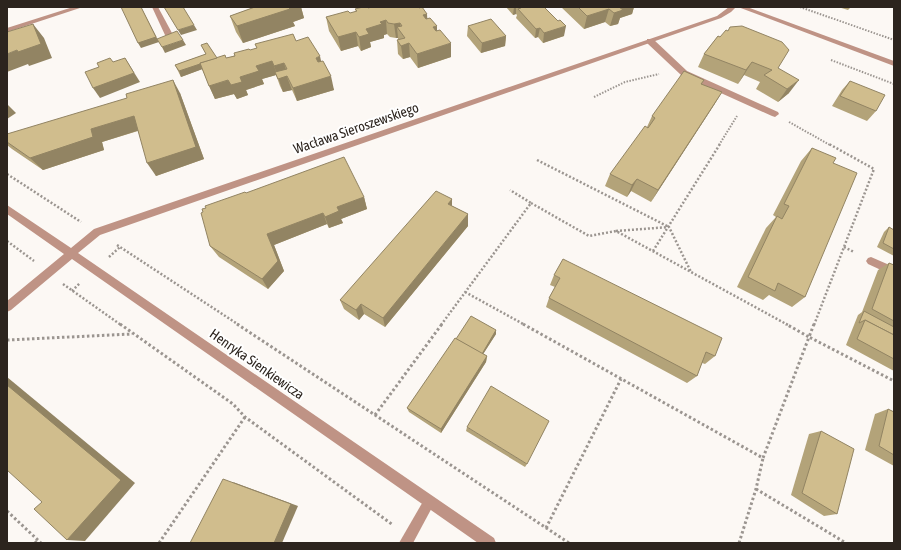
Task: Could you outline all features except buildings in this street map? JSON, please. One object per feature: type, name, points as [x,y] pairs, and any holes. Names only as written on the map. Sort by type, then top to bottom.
[{"type":"street","points":[[7,30],[80,7]]},
{"type":"street","points":[[155,7],[168,33]]},
{"type":"street","name":"Wacława Sieroszewskiego","points":[[7,307],[97,232],[719,17],[730,11],[733,7]]},
{"type":"street","points":[[740,7],[894,64]]},
{"type":"street","points":[[650,41],[684,73],[775,114]]},
{"type":"street","name":"Henryka Sienkiewicza","points":[[7,209],[489,543]]},
{"type":"street","points":[[871,261],[894,272]]},
{"type":"street","points":[[407,540],[429,502]]},
{"type":"path","points":[[800,7],[894,40]]},
{"type":"path","points":[[594,97],[625,82],[658,74],[684,73]]},
{"type":"path","points":[[653,251],[746,101]]},
{"type":"path","points":[[739,543],[756,489],[763,458],[874,169],[775,114]]},
{"type":"path","points":[[537,160],[669,226],[691,272]]},
{"type":"path","points":[[7,174],[375,414],[569,543]]},
{"type":"path","points":[[510,190],[589,236],[616,231],[669,226]]},
{"type":"path","points":[[375,414],[531,203]]},
{"type":"path","points":[[616,231],[809,337],[894,381]]},
{"type":"path","points":[[7,241],[48,273],[132,334],[233,404],[245,417],[407,540]]},
{"type":"path","points":[[844,247],[855,252]]},
{"type":"path","points":[[465,292],[763,458]]},
{"type":"path","points":[[7,340],[132,334]]},
{"type":"path","points":[[546,528],[621,379]]},
{"type":"path","points":[[159,543],[245,417]]},
{"type":"path","points":[[756,489],[846,543]]},
{"type":"path","points":[[7,511],[36,541],[41,543]]}]
